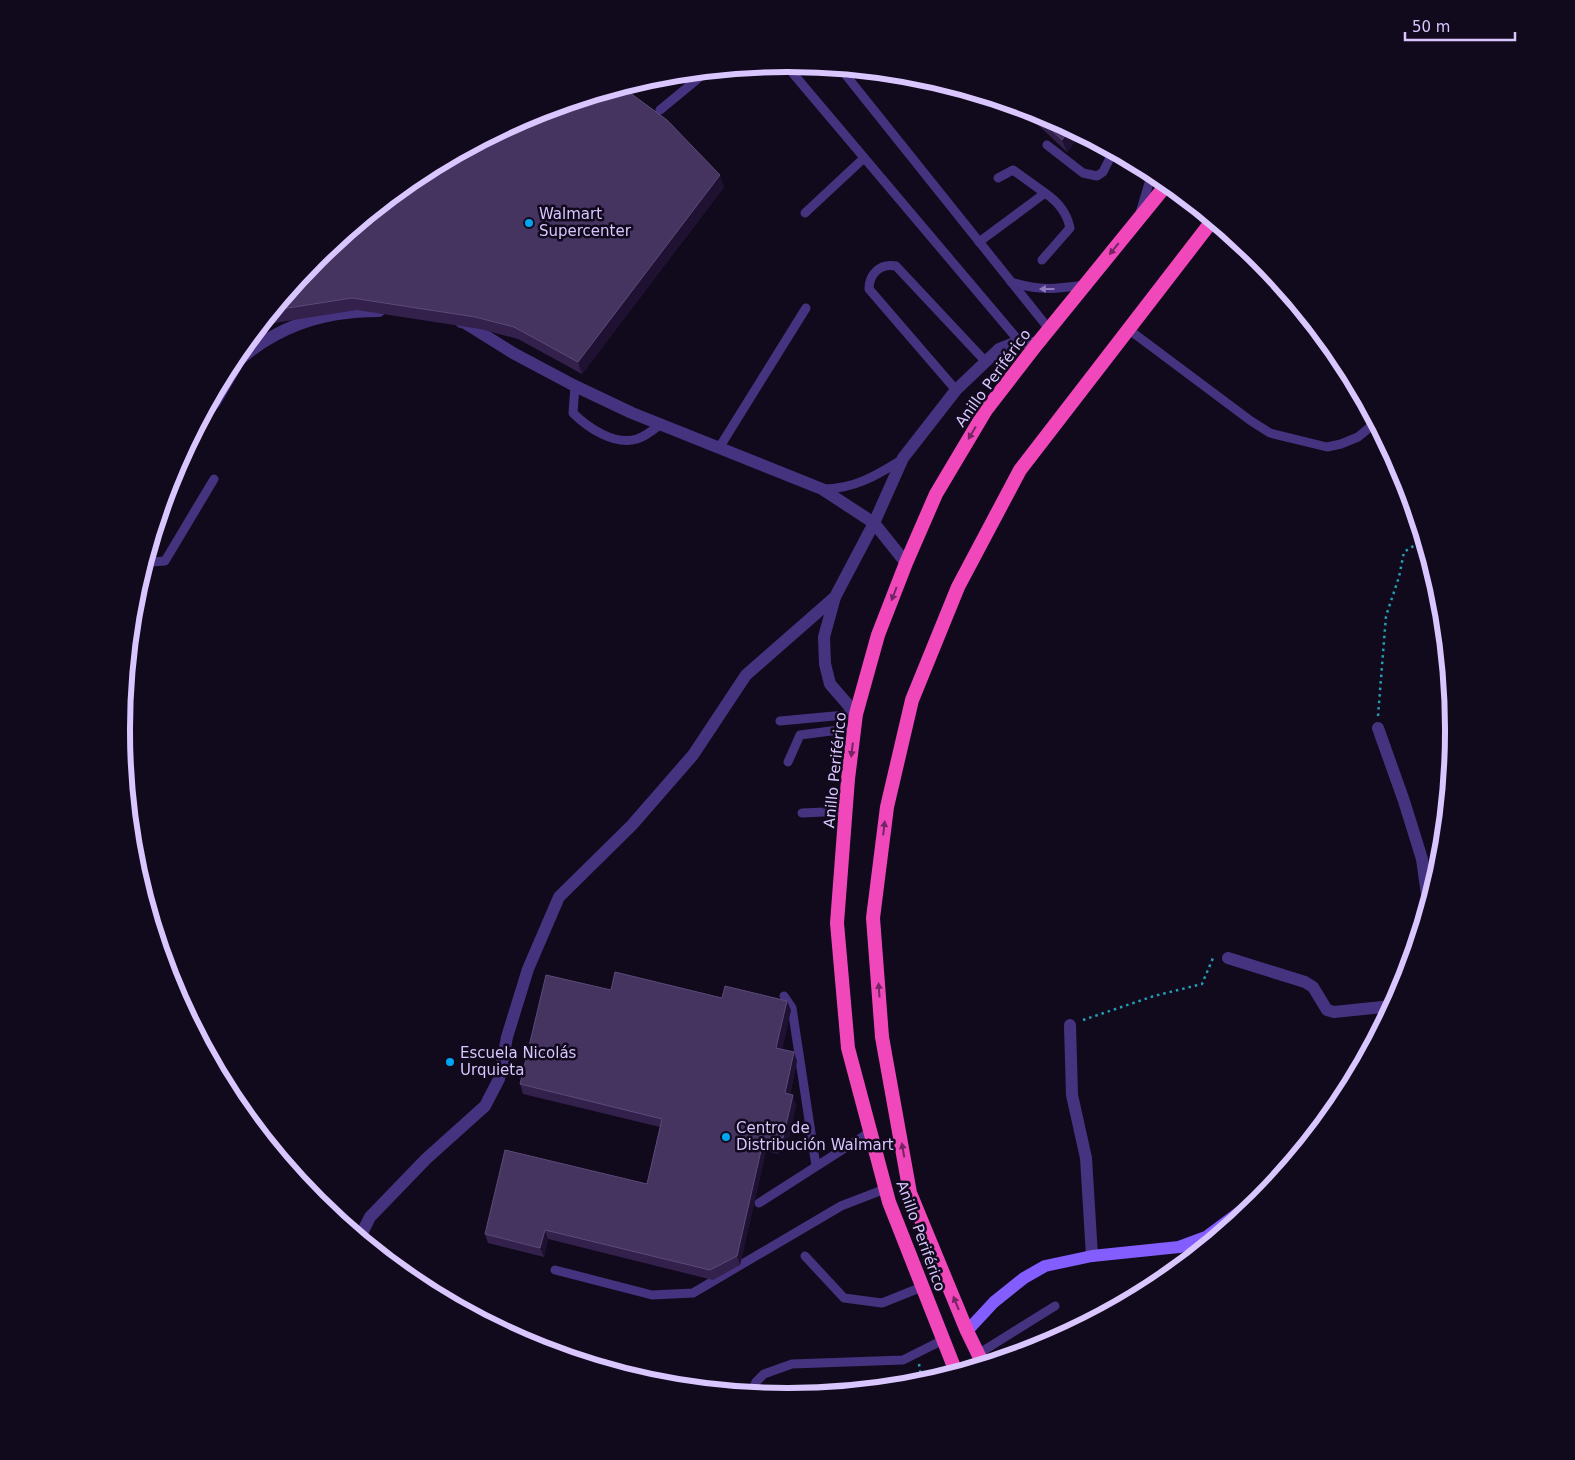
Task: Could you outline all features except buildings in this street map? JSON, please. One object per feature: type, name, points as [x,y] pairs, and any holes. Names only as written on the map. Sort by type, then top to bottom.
[{"type":"highway","name":"Anillo Periférico","points":[[954,1366],[888,1202],[848,1048],[837,923],[855,721],[878,635],[936,494],[986,410],[1036,344],[1162,190]]},
{"type":"highway","name":"Anillo Periférico","points":[[980,1359],[910,1193],[882,1036],[873,918],[887,807],[912,700],[958,587],[1020,470],[1209,225]]},
{"type":"main road","points":[[967,1331],[994,1302],[1024,1278],[1045,1266],[1092,1256],[1180,1247],[1201,1241]]},
{"type":"street","points":[[252,350],[274,334],[303,318],[358,311],[394,311]]},
{"type":"street","points":[[447,319],[468,319],[513,353],[574,386],[632,413],[822,489],[874,523],[906,563]]},
{"type":"street","points":[[855,721],[830,684],[825,664],[824,638],[835,597],[874,523],[903,458],[956,390],[999,349],[1019,342],[1036,344]]},
{"type":"street","points":[[361,1230],[370,1217],[426,1159],[485,1106],[499,1079],[507,1037],[528,969],[559,897],[632,826],[693,755],[746,675],[835,597]]},
{"type":"street","points":[[1378,728],[1422,859],[1426,887]]},
{"type":"street","points":[[1228,958],[1305,982],[1313,987],[1327,1010],[1334,1012],[1384,1007]]},
{"type":"street","points":[[1070,1025],[1072,1095],[1086,1158],[1092,1256]]},
{"type":"lane","points":[[792,72],[1019,342]]},
{"type":"lane","points":[[846,75],[1049,329]]},
{"type":"lane","points":[[660,110],[698,79]]},
{"type":"lane","points":[[1047,145],[1083,172],[1097,176],[1103,172],[1110,158]]},
{"type":"lane","points":[[805,213],[864,158]]},
{"type":"lane","points":[[998,178],[1013,170],[1053,198],[1068,218],[1070,228],[1042,260]]},
{"type":"lane","points":[[1137,221],[1150,181]]},
{"type":"lane","points":[[979,242],[1045,193]]},
{"type":"lane","points":[[956,390],[869,289],[871,276],[882,267],[896,266],[986,362]]},
{"type":"lane","points":[[1011,282],[1034,289],[1056,289],[1084,285]]},
{"type":"lane","points":[[719,448],[806,308]]},
{"type":"lane","points":[[1128,329],[1251,421],[1270,432],[1327,447],[1358,437],[1371,427]]},
{"type":"lane","points":[[574,386],[573,413],[582,422],[600,433],[627,442],[648,434],[661,424]]},
{"type":"lane","points":[[822,489],[839,489],[866,480],[903,458]]},
{"type":"lane","points":[[152,562],[165,561],[214,479]]},
{"type":"lane","points":[[780,721],[855,721]]},
{"type":"lane","points":[[788,762],[800,735],[855,721]]},
{"type":"lane","points":[[802,813],[846,811]]},
{"type":"lane","points":[[784,996],[792,1008],[816,1166]]},
{"type":"lane","points":[[758,1203],[870,1132]]},
{"type":"lane","points":[[555,1270],[652,1295],[693,1293],[841,1206],[885,1189]]},
{"type":"lane","points":[[805,1256],[844,1298],[882,1303],[922,1287]]},
{"type":"lane","points":[[981,1358],[1055,1306]]},
{"type":"lane","points":[[754,1386],[764,1374],[792,1364],[903,1360],[943,1340]]},
{"type":"path","points":[[1378,728],[1386,616],[1400,577],[1404,552],[1418,543]]},
{"type":"path","points":[[1070,1025],[1154,996],[1202,984],[1213,958],[1228,958]]},
{"type":"path","points":[[921,1374],[919,1365],[922,1351]]},
{"type":"place","name":"Walmart Supercenter","points":[[529,223]]},
{"type":"place","name":"Escuela Nicolás Urquieta","points":[[450,1062]]},
{"type":"place","name":"Centro de Distribución Walmart","points":[[726,1137]]}]
